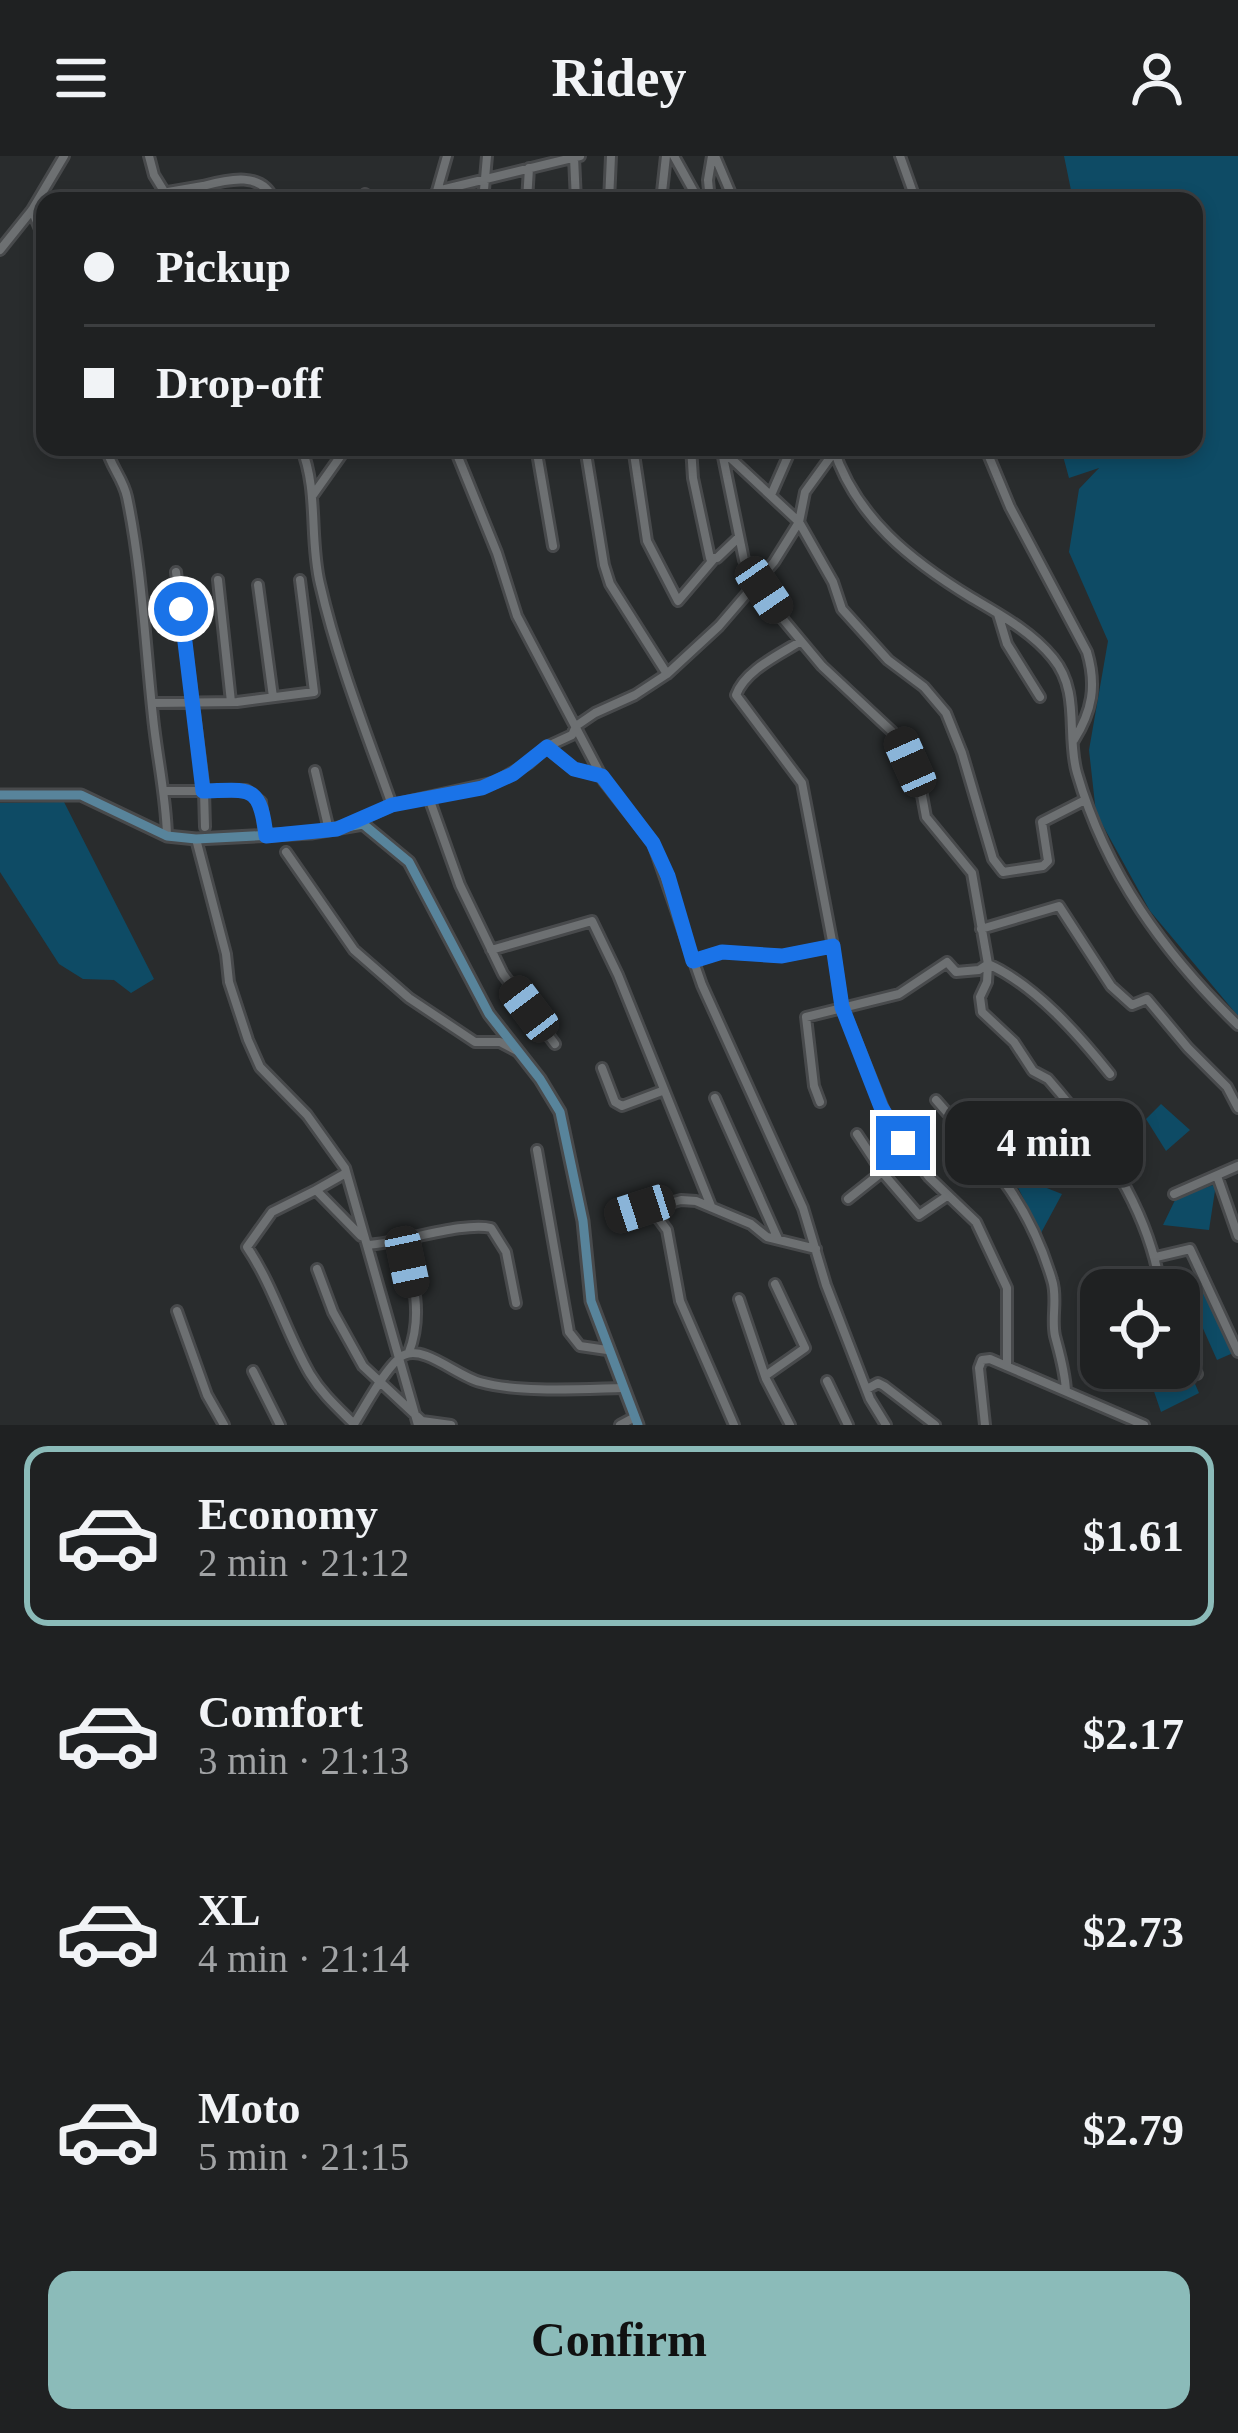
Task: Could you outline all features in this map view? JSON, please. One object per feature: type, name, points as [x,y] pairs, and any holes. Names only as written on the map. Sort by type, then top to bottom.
[{"type":"main road","points":[[0,795],[81,795],[167,836],[196,839],[363,824],[410,862],[471,982],[560,1112],[583,1221],[591,1301],[636,1421]]},
{"type":"street","points":[[43,192],[64,156]]},
{"type":"street","points":[[149,156],[166,192]]},
{"type":"street","points":[[447,156],[437,190],[577,157],[576,192]]},
{"type":"street","points":[[483,192],[487,156]]},
{"type":"street","points":[[609,192],[611,156]]},
{"type":"street","points":[[663,192],[670,156]]},
{"type":"street","points":[[670,156],[693,192]]},
{"type":"street","points":[[709,192],[714,156]]},
{"type":"street","points":[[714,156],[730,192]]},
{"type":"street","points":[[899,156],[913,192]]},
{"type":"street","points":[[528,192],[529,168]]},
{"type":"street","points":[[184,192],[221,181],[260,181],[271,192]]},
{"type":"street","points":[[203,186],[206,192]]},
{"type":"street","points":[[0,250],[36,203]]},
{"type":"street","points":[[32,210],[36,220]]},
{"type":"street","points":[[108,456],[111,470],[126,490],[167,836]]},
{"type":"street","points":[[305,456],[312,475],[319,580],[366,738],[392,805]]},
{"type":"street","points":[[312,496],[341,456]]},
{"type":"street","points":[[458,456],[517,616],[602,776],[653,843],[668,876],[693,961],[803,1208],[867,1388],[886,1425]]},
{"type":"street","points":[[538,456],[553,545]]},
{"type":"street","points":[[586,456],[610,584],[667,674]]},
{"type":"street","points":[[634,456],[647,541],[678,601],[738,538]]},
{"type":"street","points":[[692,456],[703,532],[713,560]]},
{"type":"street","points":[[722,456],[738,538],[755,580],[822,666],[900,739],[921,790],[926,817],[972,873],[988,964],[980,997],[982,1012],[1015,1042],[1033,1071],[1048,1078],[1116,1167],[1158,1269]]},
{"type":"street","points":[[729,456],[799,522],[833,582],[842,609],[946,713],[993,859],[1003,872],[1043,866],[1048,860],[1042,822],[1085,800]]},
{"type":"street","points":[[771,495],[789,456]]},
{"type":"street","points":[[352,823],[392,805],[496,782],[572,735],[576,726],[667,674],[719,626],[774,562],[799,522],[805,492],[830,456]]},
{"type":"street","points":[[837,456],[862,510],[891,539],[1038,643],[1063,674],[1071,696],[1074,764],[1115,872],[1175,960],[1238,1025]]},
{"type":"street","points":[[989,456],[1010,507],[1087,652],[1093,673],[1091,704],[1073,742]]},
{"type":"street","points":[[176,572],[205,827]]},
{"type":"street","points":[[218,580],[231,702]]},
{"type":"street","points":[[152,703],[231,702],[308,694],[316,688],[300,580]]},
{"type":"street","points":[[258,585],[273,697]]},
{"type":"street","points":[[997,612],[1007,644],[1040,697]]},
{"type":"street","points":[[801,641],[750,676],[736,695],[802,783],[842,1007],[890,1126],[946,1196],[976,1222],[1006,1288],[1006,1366]]},
{"type":"street","points":[[547,747],[574,769],[602,776]]},
{"type":"street","points":[[315,771],[329,830]]},
{"type":"street","points":[[165,790],[254,793],[261,802],[266,836]]},
{"type":"street","points":[[430,798],[460,885],[490,950],[555,1044]]},
{"type":"street","points":[[196,839],[229,982],[260,1067],[307,1115],[346,1172],[418,1425]]},
{"type":"street","points":[[286,852],[354,950],[409,998],[475,1042],[500,1042],[519,1052]]},
{"type":"street","points":[[981,929],[1059,905],[1111,986],[1132,1005],[1147,999],[1227,1087],[1238,1108]]},
{"type":"street","points":[[490,950],[592,921],[711,1206]]},
{"type":"street","points":[[693,961],[722,952],[782,956],[833,946]]},
{"type":"street","points":[[820,1102],[806,1017],[899,994],[947,962],[956,972],[979,970],[988,964]]},
{"type":"street","points":[[988,964],[1038,999],[1110,1074]]},
{"type":"street","points":[[602,1068],[615,1102],[622,1106],[662,1091]]},
{"type":"street","points":[[715,1098],[778,1240]]},
{"type":"street","points":[[935,1100],[998,1171],[1026,1212],[1054,1283],[1054,1331],[1065,1364],[1066,1391]]},
{"type":"street","points":[[998,1171],[1071,1105]]},
{"type":"street","points":[[857,1134],[919,1215],[946,1196]]},
{"type":"street","points":[[537,1150],[568,1332],[580,1346],[607,1350]]},
{"type":"street","points":[[1174,1194],[1238,1166]]},
{"type":"street","points":[[346,1172],[272,1212],[247,1247],[264,1272],[310,1373],[325,1396],[354,1424],[397,1359],[409,1352],[423,1352],[449,1371],[483,1383],[622,1388]]},
{"type":"street","points":[[848,1198],[882,1172]]},
{"type":"street","points":[[1217,1176],[1238,1237]]},
{"type":"street","points":[[316,1190],[365,1241],[401,1243],[463,1227],[490,1228],[506,1252],[516,1303]]},
{"type":"street","points":[[618,1217],[681,1199],[711,1206],[778,1240],[816,1249]]},
{"type":"street","points":[[650,1207],[668,1230],[680,1301],[734,1425]]},
{"type":"street","points":[[401,1243],[418,1312],[419,1327],[409,1352]]},
{"type":"street","points":[[1156,1257],[1190,1249],[1238,1352]]},
{"type":"street","points":[[317,1269],[333,1312],[363,1366],[422,1421],[451,1425]]},
{"type":"street","points":[[765,1376],[805,1348],[775,1284]]},
{"type":"street","points":[[740,1299],[765,1376],[790,1425]]},
{"type":"street","points":[[177,1311],[207,1395],[224,1425]]},
{"type":"street","points":[[985,1425],[980,1363],[989,1359],[1144,1425]]},
{"type":"street","points":[[253,1371],[280,1425]]},
{"type":"street","points":[[827,1381],[848,1425]]},
{"type":"street","points":[[867,1388],[878,1383],[884,1386],[935,1425]]},
{"type":"street","points":[[620,1425],[636,1421]]},
{"type":"shaded area","points":[[1064,156],[1238,156],[1238,1016],[1150,911],[1096,813],[1089,750],[1108,641],[1069,552],[1079,489],[1099,468],[1069,478],[1063,456],[1203,456],[1203,192],[1071,192]]},
{"type":"shaded area","points":[[64,802],[154,979],[131,993],[114,980],[83,979],[59,964],[0,872],[0,803]]},
{"type":"shaded area","points":[[1161,1104],[1190,1130],[1166,1151],[1146,1119]]},
{"type":"shaded area","points":[[1079,1129],[1099,1155],[1062,1181],[1042,1154]]},
{"type":"shaded area","points":[[1011,1174],[1062,1194],[1041,1233]]},
{"type":"shaded area","points":[[1216,1184],[1209,1230],[1163,1225],[1176,1198]]},
{"type":"shaded area","points":[[1204,1289],[1233,1353],[1217,1360],[1200,1322],[1200,1291]]},
{"type":"shaded area","points":[[1153,1389],[1197,1389],[1199,1393],[1161,1412]]},
{"type":"route","points":[[181,609],[203,791],[254,793],[261,802],[266,836],[337,829],[392,805],[482,788],[513,774],[547,747],[574,769],[602,776],[653,843],[668,876],[693,961],[722,952],[782,956],[833,946],[842,1007],[881,1107],[903,1143]]}]
